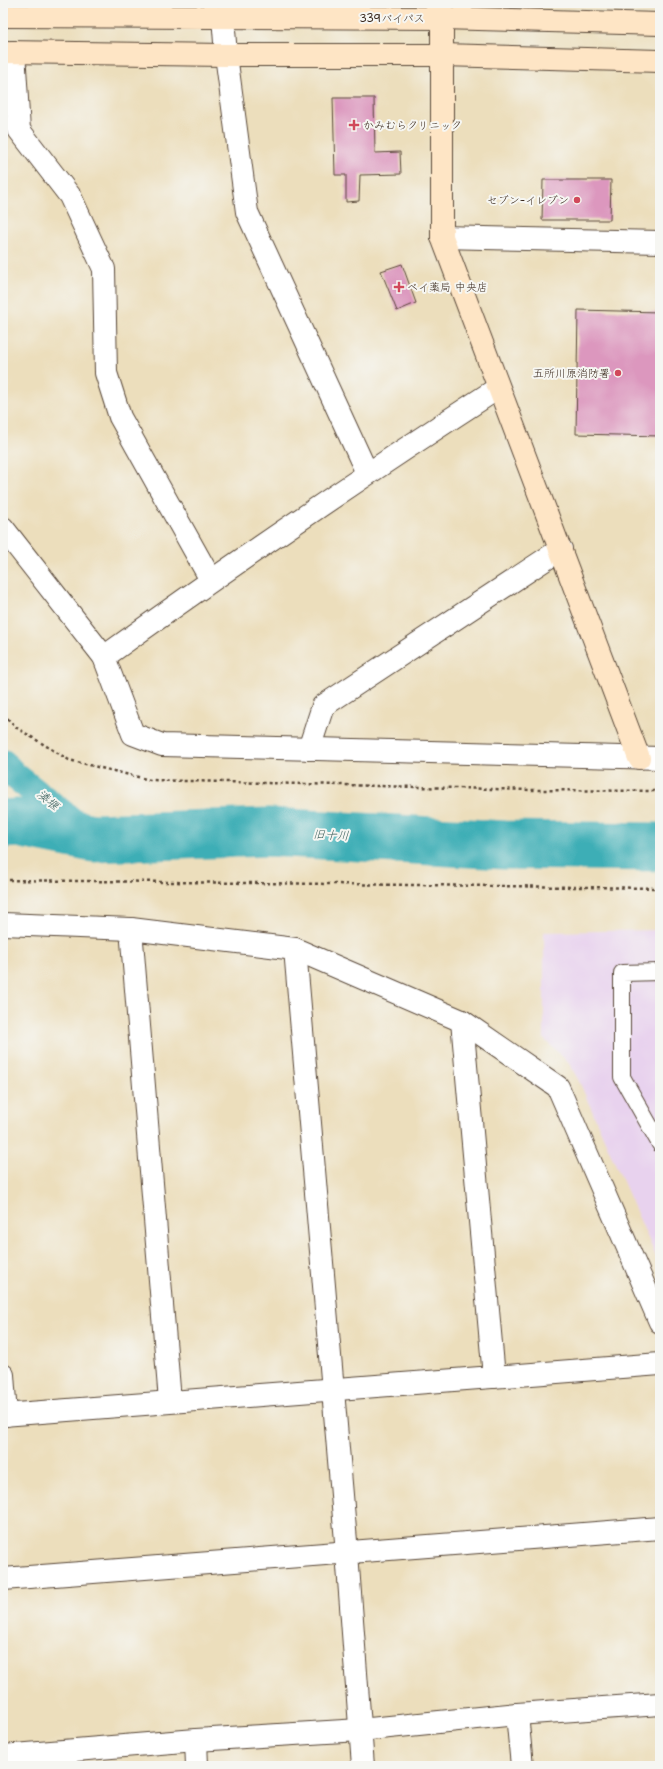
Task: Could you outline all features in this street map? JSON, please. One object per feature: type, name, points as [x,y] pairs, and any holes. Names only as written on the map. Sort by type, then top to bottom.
[{"type":"street","name":"339バイパス","points":[[3,16],[224,17],[441,11],[660,24]]},
{"type":"street","points":[[441,11],[442,236],[498,388],[561,549],[639,758]]},
{"type":"street","points":[[224,17],[226,55],[247,212],[367,473]]},
{"type":"street","points":[[211,580],[120,417],[106,373],[104,270],[70,196],[19,130],[9,52],[226,55],[442,55],[660,61]]},
{"type":"street","points":[[442,236],[660,242]]},
{"type":"street","points":[[104,657],[211,580],[367,473],[498,388]]},
{"type":"street","points":[[3,528],[104,657],[133,734],[162,745],[660,758]]},
{"type":"street","points":[[309,749],[323,706],[561,549]]},
{"type":"street","points":[[3,924],[130,929],[295,949],[462,1021],[558,1087],[660,1322]]},
{"type":"street","points":[[130,929],[170,1401]]},
{"type":"street","points":[[295,949],[331,1388],[347,1552],[363,1766]]},
{"type":"street","points":[[462,1021],[494,1377]]},
{"type":"street","points":[[3,1375],[5,1415],[331,1388],[660,1364]]},
{"type":"street","points":[[3,1579],[660,1528]]},
{"type":"street","points":[[3,1756],[32,1760],[196,1740],[360,1730],[517,1714],[660,1704]]},
{"type":"street","points":[[517,1714],[522,1766]]},
{"type":"street","points":[[196,1740],[197,1766]]},
{"type":"lane","points":[[660,972],[622,973],[622,1077],[660,1144]]},
{"type":"path","points":[[3,714],[17,728],[69,760],[150,780],[532,790],[660,791]]},
{"type":"path","points":[[3,880],[660,888]]},
{"type":"shaded area","points":[[660,930],[660,1266],[579,1081],[568,1062],[544,1039],[544,932]]},
{"type":"building","name":"かみむらクリニック","points":[[333,98],[374,98],[375,153],[400,152],[401,174],[360,175],[359,201],[346,202],[346,175],[335,175]]},
{"type":"building","name":"セブン-イレブン","points":[[543,180],[611,180],[610,220],[542,220]]},
{"type":"building","name":"ベイ薬局 中央店","points":[[402,264],[416,303],[397,311],[381,271]]},
{"type":"building","name":"五所川原消防署","points":[[578,310],[660,312],[660,436],[576,434]]},
{"type":"waterway","name":"湊堰","points":[[3,763],[14,775],[93,838]]},
{"type":"waterway","name":"旧十川","points":[[3,824],[18,823],[93,838],[269,832],[505,845],[660,847]]},
{"type":"place","name":"かみむらクリニック","points":[[354,125]]},
{"type":"place","name":"セブン-イレブン","points":[[577,200]]},
{"type":"place","name":"ベイ薬局 中央店","points":[[399,287]]},
{"type":"place","name":"五所川原消防署","points":[[618,373]]}]
